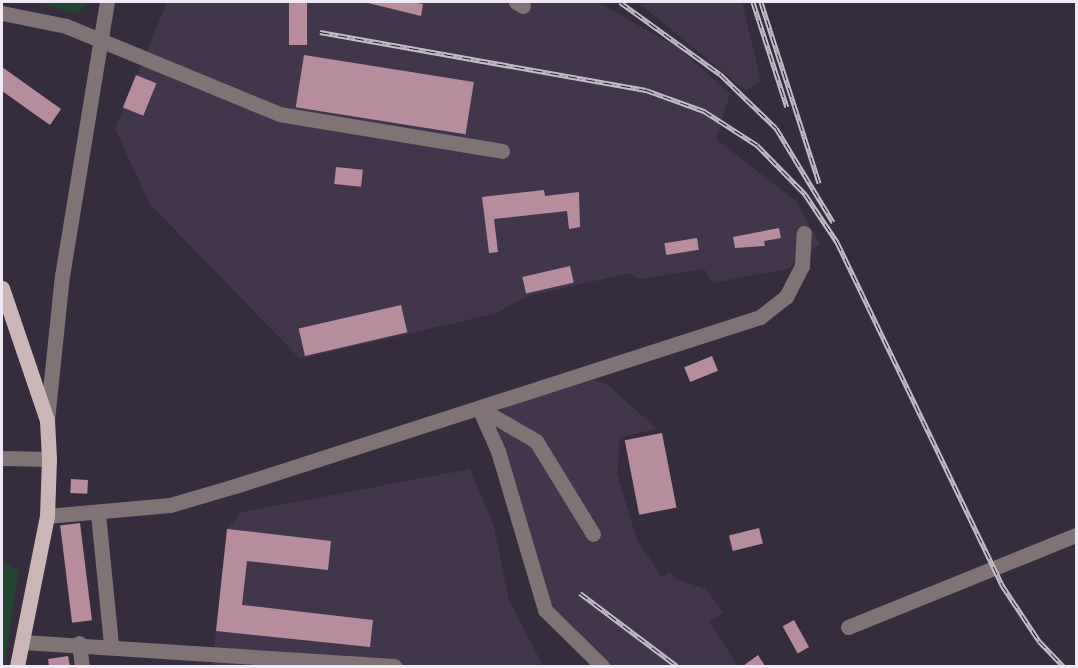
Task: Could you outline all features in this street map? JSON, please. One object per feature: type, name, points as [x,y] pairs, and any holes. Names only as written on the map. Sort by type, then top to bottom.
[{"type":"main road","points":[[2,288],[6,314],[47,420],[49,459],[47,516],[17,666]]},
{"type":"street","points":[[47,420],[62,276],[107,2]]},
{"type":"street","points":[[2,13],[37,16],[279,114],[502,151]]},
{"type":"street","points":[[47,516],[98,514],[170,505],[760,317],[786,297],[802,266],[804,233]]},
{"type":"street","points":[[479,408],[536,441],[593,534]]},
{"type":"street","points":[[479,408],[498,451],[545,610],[602,666]]},
{"type":"street","points":[[2,458],[49,459]]},
{"type":"street","points":[[98,514],[111,645]]},
{"type":"street","points":[[849,627],[1077,535]]},
{"type":"street","points":[[23,642],[111,645],[394,666]]},
{"type":"street","points":[[79,643],[82,666]]},
{"type":"shaded area","points":[[167,2],[598,2],[680,49],[730,94],[716,139],[796,201],[820,244],[787,269],[713,283],[704,269],[638,279],[629,273],[525,297],[497,313],[300,359],[150,204],[115,129]]},
{"type":"shaded area","points":[[638,2],[742,2],[761,81],[746,91]]},
{"type":"shaded area","points":[[592,380],[608,385],[657,429],[620,437],[617,473],[637,540],[662,577],[670,572],[676,579],[706,589],[723,612],[709,622],[738,666],[590,666],[599,657],[552,609],[497,424],[503,407]]},
{"type":"shaded area","points":[[470,469],[494,527],[509,600],[543,666],[212,666],[227,529],[242,512]]},
{"type":"green space","points":[[36,2],[89,2],[77,14]]},
{"type":"green space","points":[[2,562],[19,571],[4,666],[2,666]]},
{"type":"building","points":[[289,2],[307,2],[307,45],[289,45]]},
{"type":"building","points":[[364,2],[411,2],[423,4],[421,16]]},
{"type":"building","points":[[304,55],[474,82],[466,134],[296,107]]},
{"type":"building","points":[[2,67],[61,109],[50,125],[2,91]]},
{"type":"building","points":[[136,75],[156,83],[143,116],[123,107]]},
{"type":"building","points":[[336,167],[363,170],[361,187],[334,184]]},
{"type":"building","points":[[544,190],[545,196],[579,192],[580,227],[569,229],[567,211],[494,219],[498,252],[489,253],[482,197]]},
{"type":"building","points":[[779,228],[781,238],[764,241],[765,246],[735,248],[733,237]]},
{"type":"building","points":[[697,238],[699,250],[666,255],[664,243]]},
{"type":"building","points":[[570,266],[574,283],[526,294],[522,277]]},
{"type":"building","points":[[401,305],[407,332],[305,356],[299,329]]},
{"type":"building","points":[[712,356],[718,371],[690,382],[684,367]]},
{"type":"building","points":[[662,433],[677,508],[639,515],[625,440]]},
{"type":"building","points":[[71,479],[88,480],[87,494],[70,493]]},
{"type":"building","points":[[80,523],[92,620],[72,623],[60,525]]},
{"type":"building","points":[[759,528],[763,544],[733,551],[729,535]]},
{"type":"building","points":[[227,529],[331,541],[328,570],[247,561],[242,605],[373,620],[370,647],[216,631]]},
{"type":"building","points":[[794,620],[809,647],[798,653],[783,626]]},
{"type":"building","points":[[758,655],[765,666],[743,666]]},
{"type":"building","points":[[68,656],[70,666],[49,666],[48,659]]},
{"type":"railway","points":[[620,2],[720,74],[776,128],[833,222]]},
{"type":"railway","points":[[753,2],[787,107]]},
{"type":"railway","points":[[761,2],[819,183]]},
{"type":"railway","points":[[320,32],[646,90],[704,111],[757,145],[805,194],[837,242],[1002,585],[1039,641],[1063,666]]},
{"type":"railway","points":[[580,593],[677,666]]}]
